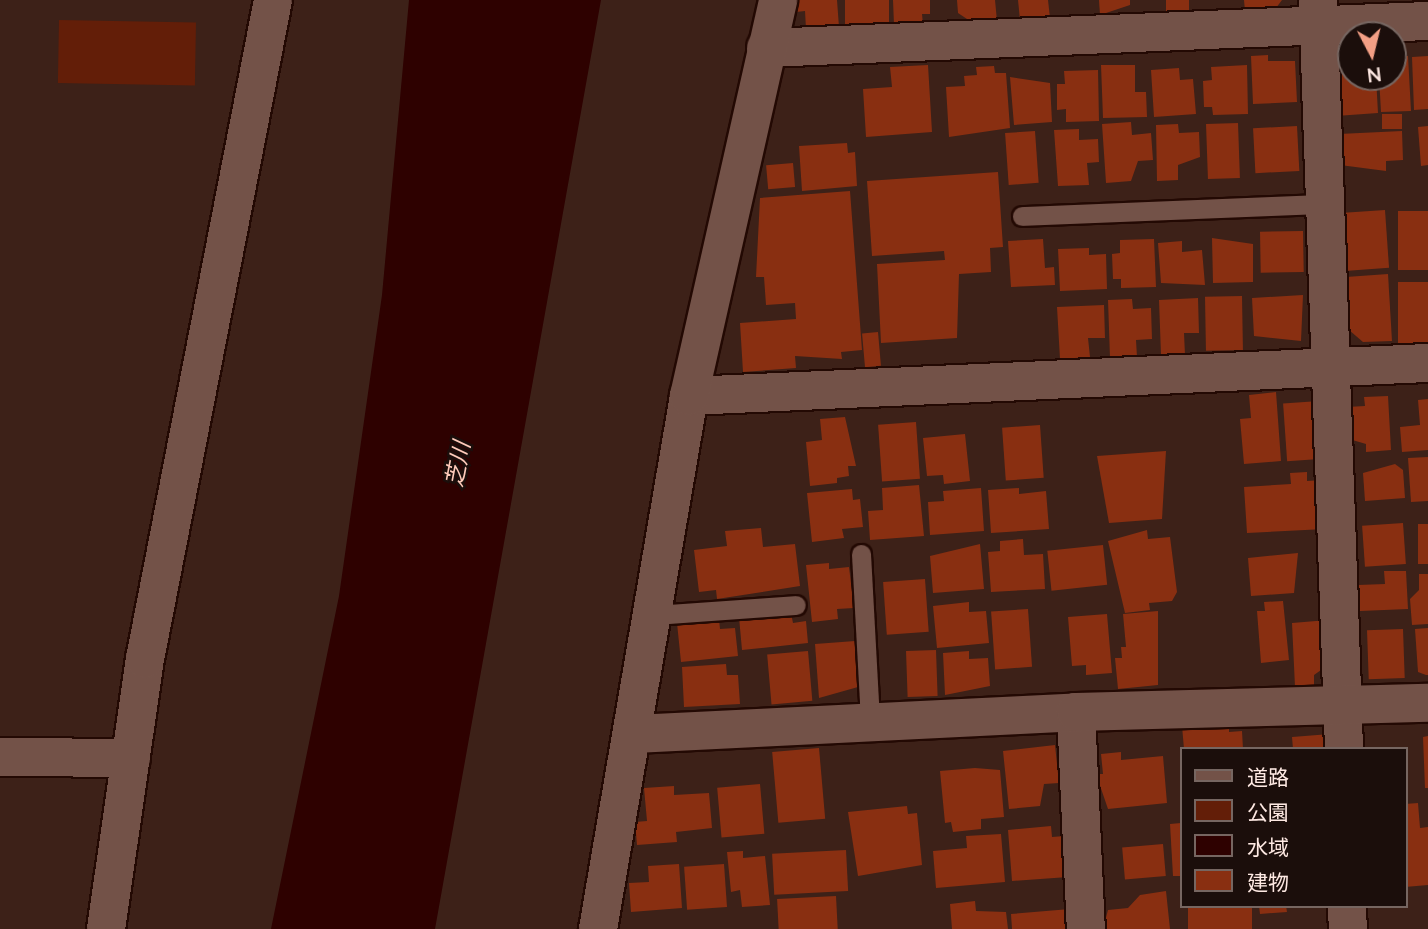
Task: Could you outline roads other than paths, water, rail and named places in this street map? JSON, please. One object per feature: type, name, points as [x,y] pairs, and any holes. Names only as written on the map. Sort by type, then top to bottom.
[{"type":"street","points":[[106,929],[131,758],[203,345],[273,0]]},
{"type":"street","points":[[598,929],[689,396],[778,0]]},
{"type":"street","points":[[766,48],[1318,13],[1428,21]]},
{"type":"street","points":[[1318,13],[1344,747]]},
{"type":"street","points":[[689,396],[1428,363]]},
{"type":"street","points":[[633,734],[1076,712],[1343,703],[1428,703]]},
{"type":"street","points":[[1076,712],[1086,929]]},
{"type":"street","points":[[0,757],[131,758]]},
{"type":"street","points":[[1347,908],[1348,929]]},
{"type":"lane","points":[[1022,216],[1324,204]]},
{"type":"lane","points":[[861,554],[870,722]]},
{"type":"lane","points":[[653,615],[796,605]]},
{"type":"water","name":"芝川","points":[[409,0],[601,0],[435,929],[271,929],[339,596],[382,295]]}]
